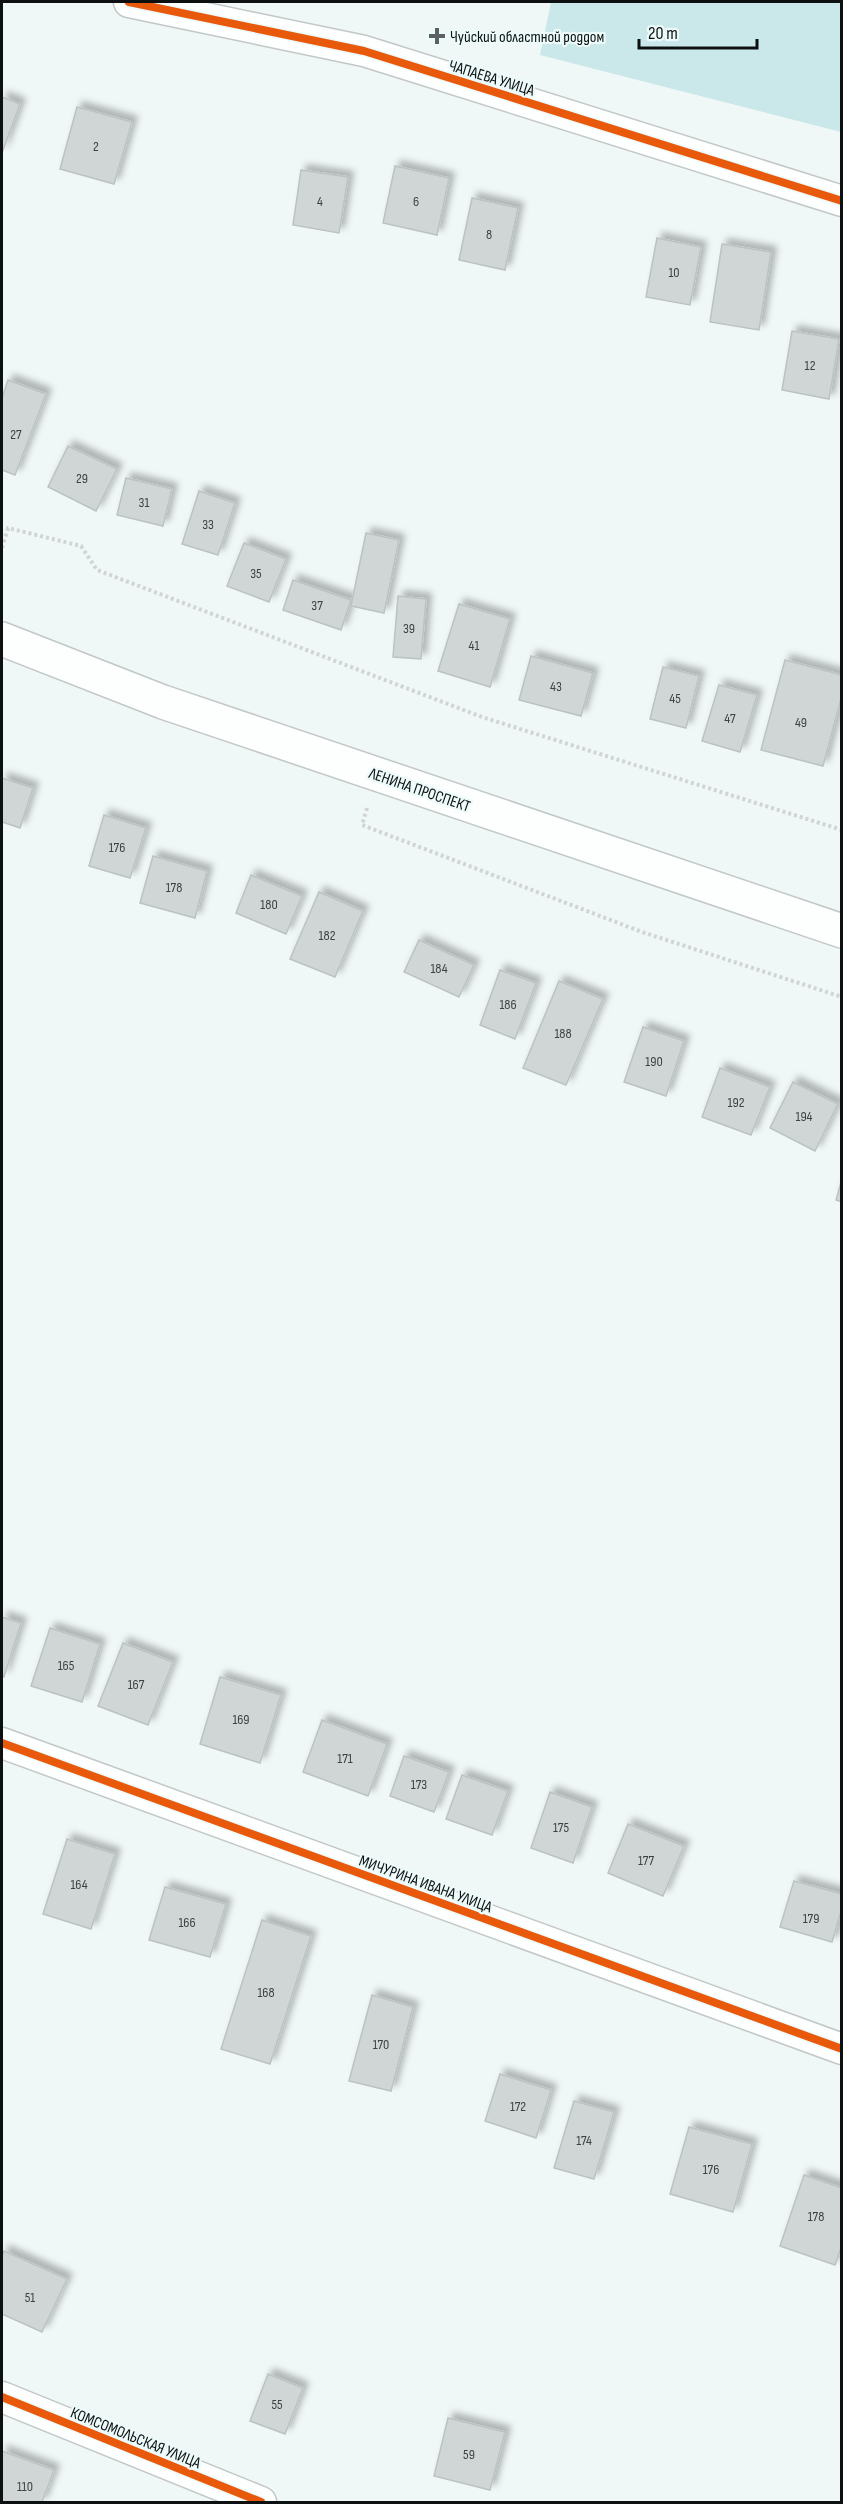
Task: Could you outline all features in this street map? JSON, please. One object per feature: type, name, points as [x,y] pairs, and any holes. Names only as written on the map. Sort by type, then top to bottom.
[{"type":"main road","name":"ЛЕНИНА ПРОСПЕКТ","points":[[2,639],[163,702],[842,931]]},
{"type":"street","name":"ЧАПАЕВА УЛИЦА","points":[[129,2],[364,51],[842,201]]},
{"type":"street","name":"МИЧУРИНА ИВАНА УЛИЦА","points":[[2,1743],[842,2049]]},
{"type":"street","name":"КОМСОМОЛЬСКАЯ УЛИЦА","points":[[2,2397],[261,2502]]},
{"type":"path","points":[[2,548],[8,528],[81,546],[97,570],[482,717],[842,830]]},
{"type":"path","points":[[376,774],[362,825],[642,933],[842,997]]},
{"type":"shaded area","points":[[551,2],[841,2],[841,132],[540,55]]},
{"type":"building","points":[[2,97],[20,104],[2,153]]},
{"type":"building","points":[[77,107],[132,122],[114,184],[60,169]]},
{"type":"building","points":[[395,166],[449,178],[437,235],[383,223]]},
{"type":"building","points":[[301,170],[348,177],[339,233],[293,225]]},
{"type":"building","points":[[472,198],[518,208],[505,270],[459,260]]},
{"type":"building","points":[[657,238],[701,247],[690,305],[646,297]]},
{"type":"building","points":[[722,244],[771,252],[759,330],[710,322]]},
{"type":"building","points":[[792,331],[839,339],[829,399],[782,390]]},
{"type":"building","points":[[8,380],[46,394],[15,475],[2,470],[2,398]]},
{"type":"building","points":[[68,446],[117,469],[96,511],[48,487]]},
{"type":"building","points":[[126,478],[172,489],[163,526],[117,515]]},
{"type":"building","points":[[199,491],[235,503],[218,555],[182,544]]},
{"type":"building","points":[[366,533],[399,540],[384,613],[351,606]]},
{"type":"building","points":[[244,543],[286,559],[269,602],[227,586]]},
{"type":"building","points":[[293,580],[351,600],[341,630],[283,610]]},
{"type":"building","points":[[398,596],[426,599],[421,659],[393,657]]},
{"type":"building","points":[[459,604],[510,619],[490,687],[438,671]]},
{"type":"building","points":[[531,656],[593,673],[581,716],[519,700]]},
{"type":"building","points":[[785,660],[842,675],[842,695],[823,766],[761,750]]},
{"type":"building","points":[[663,667],[699,676],[686,728],[650,719]]},
{"type":"building","points":[[719,685],[757,695],[740,752],[702,741]]},
{"type":"building","points":[[2,778],[33,788],[20,828],[2,822]]},
{"type":"building","points":[[104,815],[146,828],[130,878],[89,866]]},
{"type":"building","points":[[153,856],[207,871],[195,918],[140,903]]},
{"type":"building","points":[[251,875],[302,896],[286,934],[236,913]]},
{"type":"building","points":[[319,892],[363,911],[335,977],[290,959]]},
{"type":"building","points":[[419,940],[474,965],[459,997],[404,972]]},
{"type":"building","points":[[500,970],[536,983],[515,1039],[480,1025]]},
{"type":"building","points":[[559,981],[603,999],[566,1085],[523,1068]]},
{"type":"building","points":[[643,1027],[684,1041],[666,1096],[624,1082]]},
{"type":"building","points":[[720,1068],[770,1087],[751,1135],[702,1117]]},
{"type":"building","points":[[793,1082],[838,1104],[815,1151],[770,1128]]},
{"type":"building","points":[[842,1179],[842,1202],[836,1200]]},
{"type":"building","points":[[2,1617],[21,1623],[4,1677],[2,1676]]},
{"type":"building","points":[[50,1628],[100,1644],[82,1702],[31,1686]]},
{"type":"building","points":[[123,1643],[173,1662],[148,1725],[98,1706]]},
{"type":"building","points":[[220,1677],[281,1695],[260,1763],[200,1744]]},
{"type":"building","points":[[322,1720],[387,1744],[368,1796],[303,1772]]},
{"type":"building","points":[[404,1756],[449,1772],[434,1812],[390,1796]]},
{"type":"building","points":[[462,1775],[508,1791],[492,1835],[446,1819]]},
{"type":"building","points":[[550,1792],[592,1807],[573,1863],[531,1848]]},
{"type":"building","points":[[628,1824],[684,1846],[663,1896],[608,1873]]},
{"type":"building","points":[[67,1839],[115,1854],[91,1929],[43,1914]]},
{"type":"building","points":[[794,1881],[842,1894],[842,1908],[832,1942],[780,1927]]},
{"type":"building","points":[[165,1887],[226,1904],[210,1957],[149,1940]]},
{"type":"building","points":[[262,1920],[311,1936],[270,2064],[221,2049]]},
{"type":"building","points":[[372,1995],[413,2007],[391,2091],[349,2081]]},
{"type":"building","points":[[500,2074],[551,2090],[536,2138],[485,2121]]},
{"type":"building","points":[[574,2101],[614,2112],[594,2179],[554,2168]]},
{"type":"building","points":[[689,2127],[752,2144],[733,2212],[670,2194]]},
{"type":"building","points":[[804,2175],[842,2188],[842,2245],[835,2265],[780,2246]]},
{"type":"building","points":[[4,2251],[67,2279],[42,2332],[2,2314],[2,2256]]},
{"type":"building","points":[[268,2374],[303,2388],[285,2434],[250,2421]]},
{"type":"building","points":[[448,2418],[505,2432],[490,2490],[434,2476]]},
{"type":"building","points":[[2,2451],[54,2470],[42,2502],[2,2502]]},
{"type":"cycle path","points":[[129,2],[364,51],[842,201]]},
{"type":"cycle path","points":[[2,1743],[842,2049]]},
{"type":"cycle path","points":[[2,2397],[261,2502]]},
{"type":"place","name":"Чуйский областной роддом","points":[[437,36]]}]
